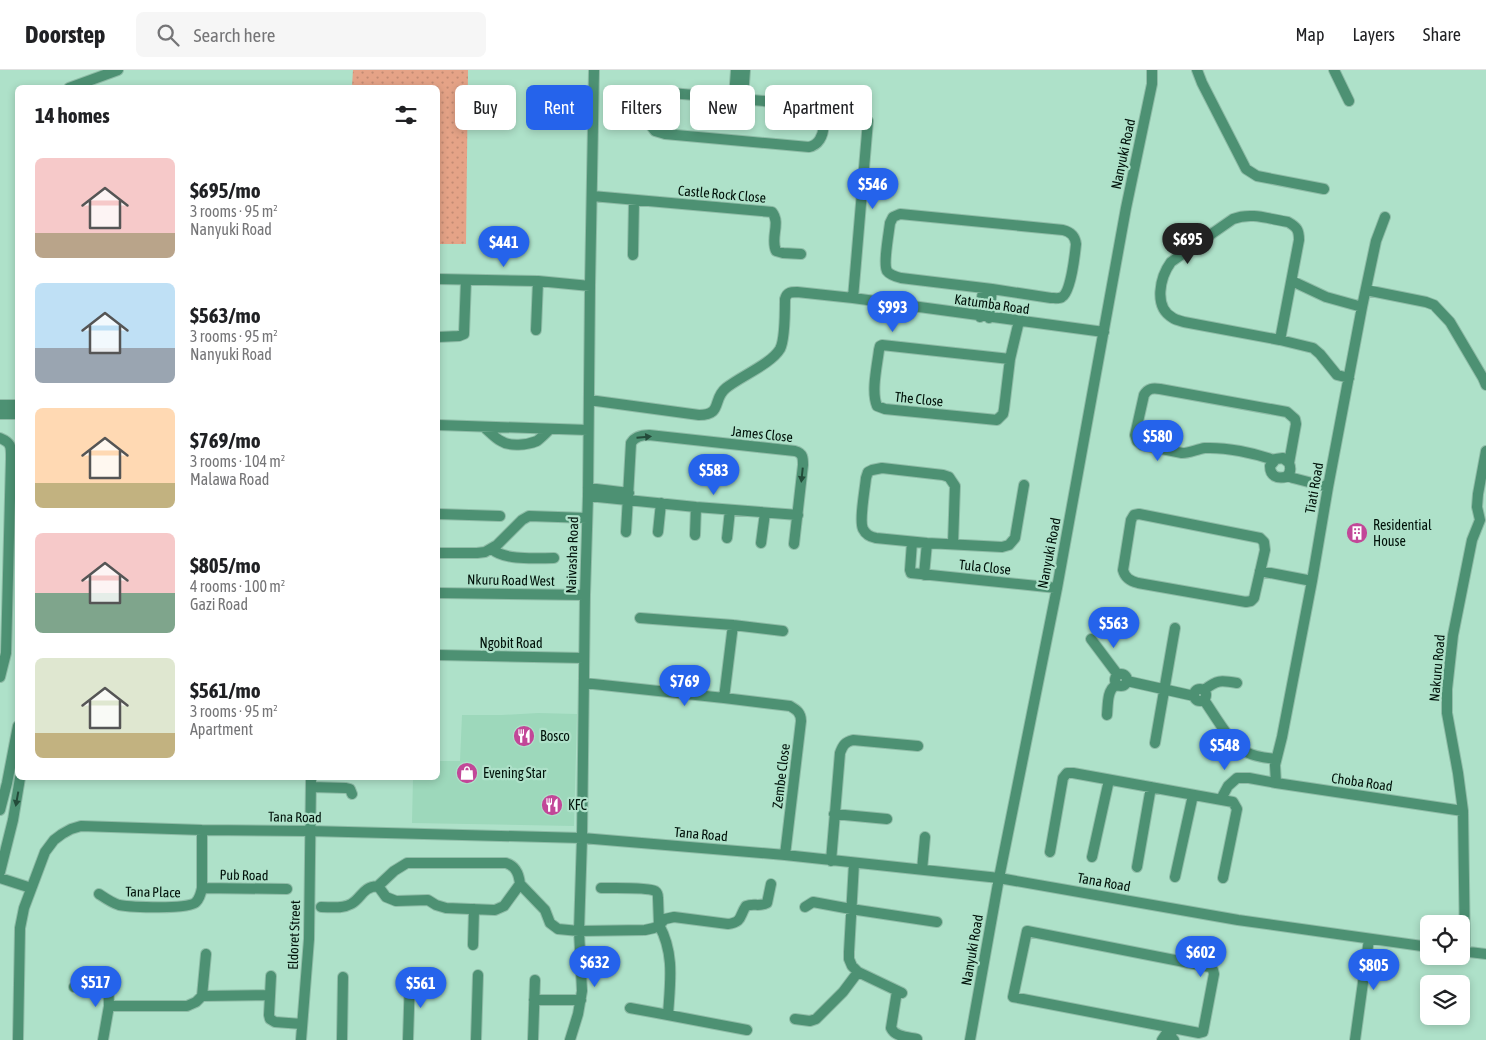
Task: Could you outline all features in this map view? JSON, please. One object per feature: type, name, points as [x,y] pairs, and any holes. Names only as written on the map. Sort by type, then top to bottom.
[{"type":"street","points":[[77,85],[118,70]]},
{"type":"street","name":"Naivasha Road","points":[[570,1040],[581,1000],[582,982],[579,931],[594,70]]},
{"type":"street","points":[[736,70],[737,85]]},
{"type":"street","points":[[741,85],[745,70]]},
{"type":"street","name":"Nanyuki Road","points":[[970,1040],[999,878],[1057,588],[1126,208],[1152,84],[1152,70]]},
{"type":"street","points":[[1197,70],[1246,169],[1257,176],[1324,189]]},
{"type":"street","points":[[1334,70],[1348,101]]},
{"type":"street","points":[[659,92],[738,98],[814,106],[820,111],[823,119],[818,144],[809,147],[665,134],[655,131],[648,122],[649,100],[651,96],[659,92]]},
{"type":"street","points":[[853,298],[867,130]]},
{"type":"street","name":"Castle Rock Close","points":[[592,196],[772,212],[776,218],[774,242],[776,251],[801,254]]},
{"type":"street","points":[[633,255],[634,200]]},
{"type":"street","points":[[903,214],[1063,230],[1070,232],[1074,237],[1076,244],[1069,287],[1066,294],[1062,297],[1050,298],[988,288],[901,278],[889,273],[886,263],[891,219],[896,215],[903,214]]},
{"type":"street","points":[[1280,340],[1299,240],[1297,228],[1288,222],[1247,215],[1233,219],[1171,262],[1166,269],[1160,296],[1161,305],[1173,318],[1184,322],[1280,340],[1315,349],[1337,375],[1349,378]]},
{"type":"street","name":"Tiati Road","points":[[1276,762],[1312,581],[1362,307],[1376,241],[1385,217]]},
{"type":"street","points":[[440,280],[538,281],[590,286]]},
{"type":"street","points":[[440,337],[464,334],[466,280]]},
{"type":"street","points":[[536,330],[538,281]]},
{"type":"street","points":[[1292,281],[1326,297],[1362,307]]},
{"type":"street","points":[[985,317],[988,288]]},
{"type":"street","points":[[1366,290],[1434,305],[1450,322],[1486,385]]},
{"type":"street","name":"Katumba Road","points":[[589,400],[699,415],[710,414],[725,388],[767,361],[779,350],[782,343],[787,294],[798,292],[1104,332]]},
{"type":"street","name":"The Close","points":[[1010,359],[880,346],[875,385],[875,402],[877,406],[885,409],[997,420],[1003,414],[1010,359],[1019,321]]},
{"type":"street","points":[[1288,476],[1291,469],[1289,463],[1284,458],[1274,460],[1218,448],[1202,448],[1182,454],[1142,445],[1137,441],[1136,435],[1144,395],[1151,388],[1160,389],[1287,412],[1295,419],[1296,424],[1289,463]]},
{"type":"street","points":[[0,405],[15,405]]},
{"type":"street","points":[[0,414],[15,414]]},
{"type":"street","points":[[440,425],[588,430]]},
{"type":"street","points":[[485,428],[500,441],[516,444],[535,442],[549,430]]},
{"type":"street","name":"James Close","points":[[628,496],[631,443],[633,438],[649,435],[795,451],[801,453],[803,458],[798,515]]},
{"type":"street","points":[[0,438],[7,441],[10,446],[11,459],[6,653],[0,677]]},
{"type":"street","name":"Nakuru Road","points":[[1463,915],[1463,811],[1447,713],[1446,688],[1453,635],[1472,540],[1483,521],[1477,507],[1486,451]]},
{"type":"street","points":[[1274,460],[1270,469],[1273,475],[1278,478],[1288,476],[1328,487]]},
{"type":"street","points":[[953,544],[955,486],[949,477],[882,468],[869,471],[866,474],[861,521],[863,529],[870,536],[876,538],[912,542],[1002,547],[1011,543],[1014,538],[1024,485]]},
{"type":"street","points":[[588,492],[628,496],[661,503],[696,507],[798,515],[794,544]]},
{"type":"street","points":[[626,532],[628,496]]},
{"type":"street","points":[[658,532],[661,503]]},
{"type":"street","points":[[695,535],[696,507]]},
{"type":"street","points":[[727,538],[730,510]]},
{"type":"street","points":[[762,543],[764,513]]},
{"type":"street","points":[[440,514],[500,516]]},
{"type":"street","points":[[1139,514],[1260,538],[1265,545],[1260,571],[1254,598],[1248,602],[1128,579],[1124,575],[1123,570],[1132,518],[1134,515],[1139,514]]},
{"type":"street","points":[[440,553],[486,552],[492,549],[526,517],[587,518]]},
{"type":"street","name":"Tula Close","points":[[912,542],[911,573],[1057,588]]},
{"type":"street","points":[[924,575],[927,543]]},
{"type":"street","points":[[492,549],[510,557],[554,558]]},
{"type":"street","points":[[1260,571],[1312,581]]},
{"type":"street","name":"Nkuru Road West","points":[[440,593],[585,595]]},
{"type":"street","points":[[640,618],[783,631]]},
{"type":"street","points":[[584,683],[724,698],[733,625]]},
{"type":"street","points":[[1155,743],[1175,628]]},
{"type":"street","points":[[1091,640],[1122,686],[1128,681],[1194,696],[1199,702],[1216,682],[1237,683]]},
{"type":"street","name":"Ngobit Road","points":[[440,655],[584,658]]},
{"type":"street","points":[[1107,715],[1110,691],[1117,680]]},
{"type":"street","points":[[1204,695],[1234,741],[1243,750],[1276,762],[1276,783]]},
{"type":"street","name":"Zembe Close","points":[[724,698],[790,706],[801,715],[802,722],[785,855]]},
{"type":"street","points":[[831,861],[842,746],[846,742],[860,741],[918,746]]},
{"type":"street","points":[[0,810],[15,742]]},
{"type":"street","points":[[1050,852],[1064,776],[1067,773],[1073,772],[1233,802],[1236,809],[1223,878]]},
{"type":"street","name":"Choba Road","points":[[1221,799],[1231,782],[1237,778],[1249,778],[1463,811]]},
{"type":"street","points":[[0,872],[13,820],[20,780]]},
{"type":"street","points":[[1092,858],[1109,780]]},
{"type":"street","points":[[310,782],[350,789],[352,794]]},
{"type":"street","name":"Eldoret Street","points":[[301,1040],[309,939],[310,782]]},
{"type":"street","points":[[1137,867],[1151,787]]},
{"type":"street","points":[[1175,877],[1193,795]]},
{"type":"street","points":[[834,814],[887,819]]},
{"type":"street","name":"Tana Road","points":[[18,1040],[21,917],[45,852],[54,840],[71,829],[81,826],[582,838],[785,855],[999,878],[1238,920],[1420,945]]},
{"type":"street","points":[[202,830],[202,888]]},
{"type":"street","points":[[922,870],[925,838]]},
{"type":"street","points":[[321,907],[348,906],[356,901],[366,889],[378,886],[400,867],[412,862],[510,864],[517,872],[520,884],[545,910],[552,925],[558,929],[579,931],[645,930],[654,928],[665,919],[674,918],[734,923],[740,919],[746,906],[767,903],[771,884]]},
{"type":"street","points":[[854,863],[849,960],[858,972],[899,992],[891,1028],[892,1032],[917,1039]]},
{"type":"street","points":[[0,878],[31,888]]},
{"type":"street","points":[[378,886],[386,897],[396,901],[428,900],[446,908],[495,910],[502,908],[506,904],[520,884]]},
{"type":"street","name":"Pub Road","points":[[202,888],[287,889]]},
{"type":"street","name":"Tana Place","points":[[99,894],[119,905],[181,907],[192,905],[196,902],[202,888]]},
{"type":"street","points":[[601,888],[643,889],[655,891],[658,894],[659,925],[667,943],[670,968],[668,1015]]},
{"type":"street","points":[[805,907],[813,902],[937,922]]},
{"type":"street","points":[[473,945],[474,910]]},
{"type":"street","points":[[1027,931],[1210,967],[1214,974],[1203,1032],[1170,1028],[1013,997],[1027,931]]},
{"type":"street","points":[[1355,1040],[1369,939]]},
{"type":"street","points":[[1470,952],[1486,954]]},
{"type":"street","points":[[109,1006],[188,1006],[196,1002],[202,996],[206,954]]},
{"type":"street","points":[[795,1019],[810,1021],[816,1019],[843,992],[858,972]]},
{"type":"street","points":[[476,1040],[478,975]]},
{"type":"street","points":[[271,976],[270,1020],[302,1024]]},
{"type":"street","points":[[342,1040],[343,977]]},
{"type":"street","points":[[408,1040],[410,977]]},
{"type":"street","points":[[533,1040],[534,980]]},
{"type":"street","points":[[74,987],[109,981],[109,1006],[103,1040]]},
{"type":"street","points":[[202,996],[270,995]]},
{"type":"street","points":[[534,1000],[581,1000]]},
{"type":"street","points":[[630,1008],[747,1030]]},
{"type":"street","points":[[1162,1040],[1170,1028]]},
{"type":"street","points":[[1170,1028],[1174,1040]]},
{"type":"shaded area","points":[[353,70],[468,70],[468,85],[455,85],[455,130],[467,130],[466,244],[440,244],[440,85],[352,85]]},
{"type":"shaded area","points":[[538,713],[577,714],[574,826],[412,823],[413,780],[440,780],[440,761],[460,761],[462,715]]},
{"type":"place","name":"Residential House","points":[[1357,533]]},
{"type":"place","name":"Bosco","points":[[524,736]]},
{"type":"place","name":"Evening Star","points":[[467,773]]},
{"type":"place","name":"KFC","points":[[552,805]]}]
